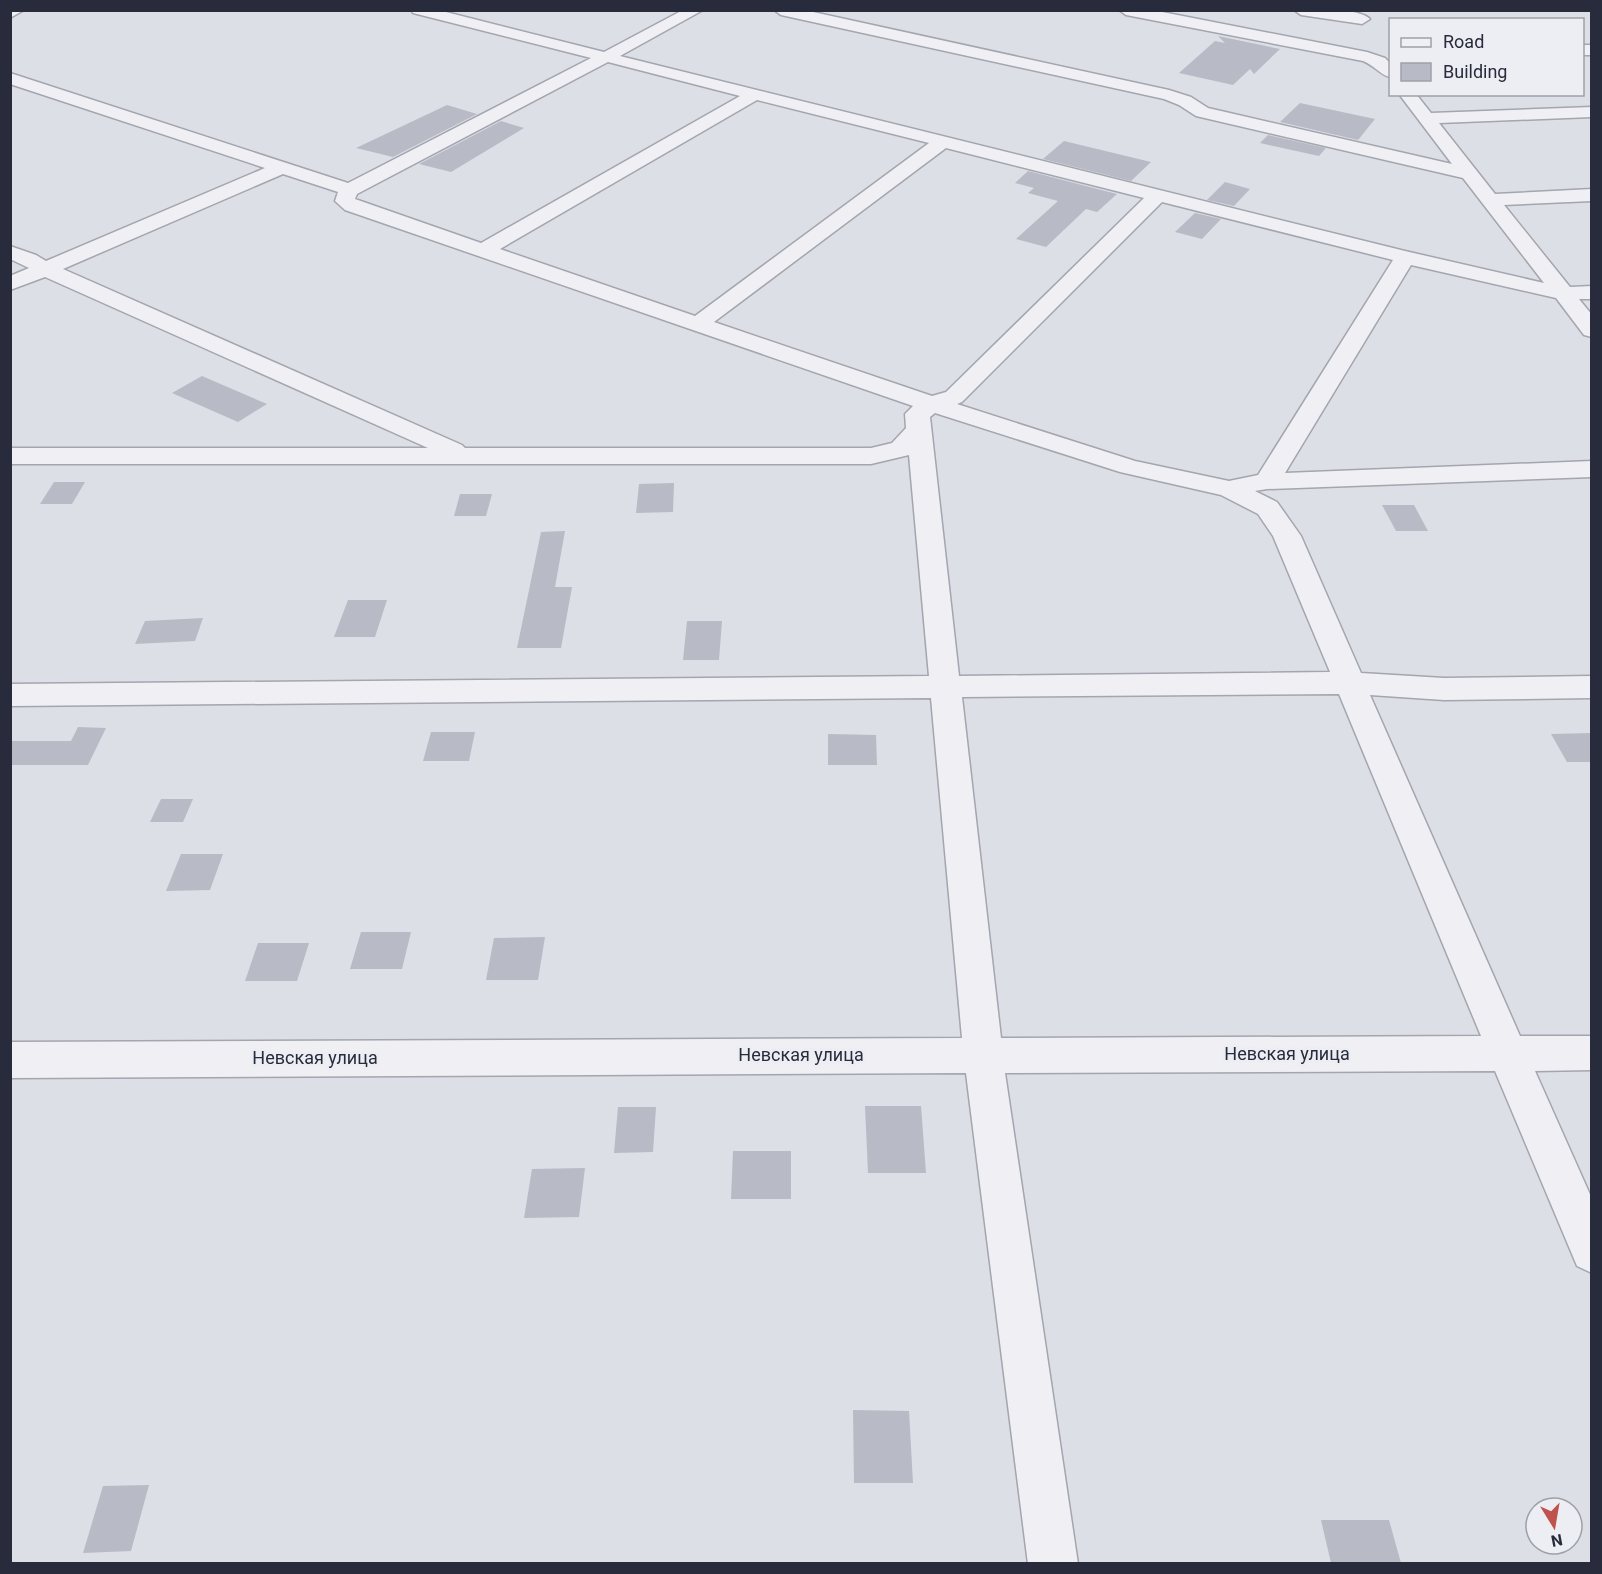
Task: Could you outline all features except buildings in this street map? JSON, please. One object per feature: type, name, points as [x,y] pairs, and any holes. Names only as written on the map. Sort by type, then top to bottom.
[{"type":"street","points":[[10,14],[17,10]]},
{"type":"street","points":[[418,10],[1405,257],[1565,294],[1592,292]]},
{"type":"street","points":[[696,10],[350,190],[345,196],[345,201],[352,206],[482,251],[932,404],[1129,467],[1229,489],[1268,508],[1287,536],[1592,1251]]},
{"type":"street","points":[[781,10],[1169,95],[1185,101],[1202,112],[1470,174]]},
{"type":"street","points":[[1126,10],[1367,57],[1378,61],[1389,71]]},
{"type":"street","points":[[1301,10],[1362,19]]},
{"type":"street","points":[[1223,30],[1243,17]]},
{"type":"street","points":[[1367,57],[1389,56]]},
{"type":"street","points":[[10,78],[350,190]]},
{"type":"street","points":[[482,251],[754,94]]},
{"type":"street","points":[[1408,96],[1592,330]]},
{"type":"street","points":[[1425,118],[1592,112]]},
{"type":"street","points":[[699,323],[942,142]]},
{"type":"street","points":[[10,284],[284,167]]},
{"type":"street","points":[[1053,1563],[983,1054],[917,414],[932,404],[954,397],[1158,195]]},
{"type":"street","points":[[1488,200],[1592,195]]},
{"type":"street","points":[[10,252],[463,455]]},
{"type":"street","points":[[1267,481],[1405,257]]},
{"type":"street","points":[[10,456],[871,456],[901,449],[917,431]]},
{"type":"street","points":[[1229,489],[1267,481],[1592,469]]},
{"type":"street","points":[[10,695],[1351,683],[1444,689],[1592,687]]},
{"type":"street","name":"Невская улица","points":[[10,1060],[1592,1053]]}]
